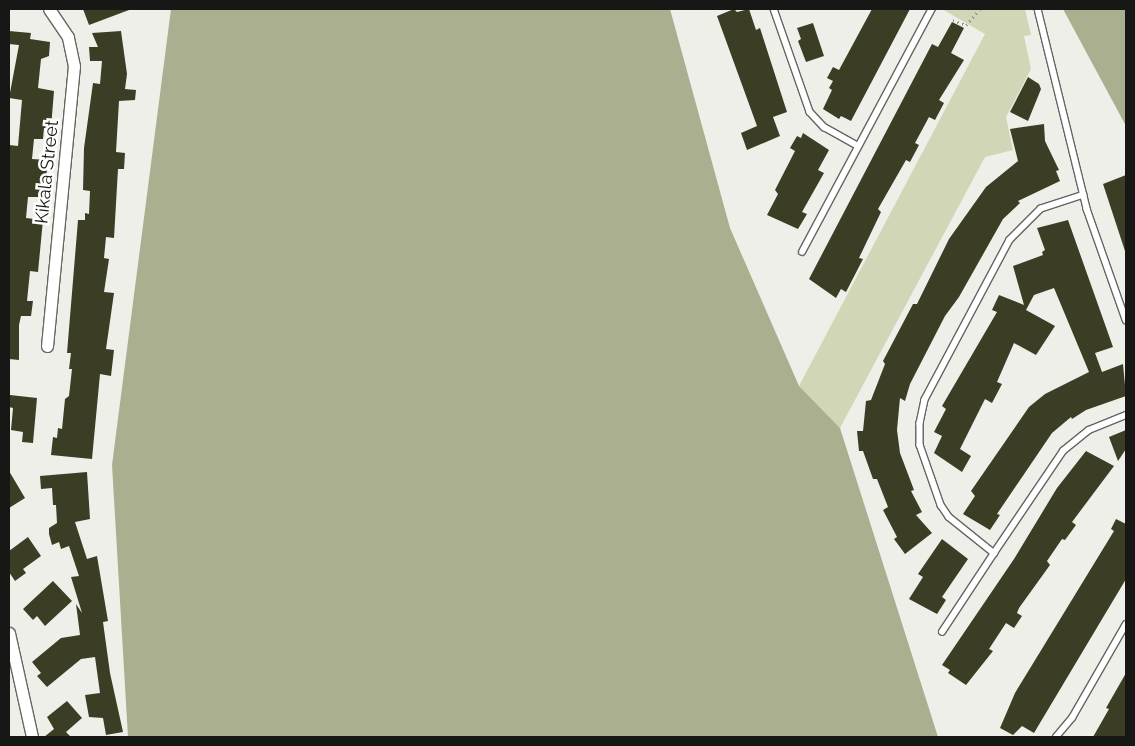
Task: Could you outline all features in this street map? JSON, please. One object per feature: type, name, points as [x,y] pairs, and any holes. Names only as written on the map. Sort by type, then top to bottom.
[{"type":"street","name":"Kikala Street","points":[[47,346],[74,66],[68,37],[49,9]]},
{"type":"street","points":[[9,633],[32,737]]},
{"type":"lane","points":[[774,9],[810,112],[824,127],[858,146]]},
{"type":"lane","points":[[802,252],[932,9]]},
{"type":"lane","points":[[1038,9],[1084,195],[1126,320]]},
{"type":"lane","points":[[994,553],[961,530],[941,505],[920,445],[921,412],[1018,229],[1040,209],[1084,195]]},
{"type":"lane","points":[[942,632],[1063,451],[1089,430],[1126,415]]},
{"type":"lane","points":[[1056,737],[1072,718],[1126,624]]},
{"type":"path","points":[[953,20],[966,25],[980,9]]},
{"type":"green space","points":[[171,9],[670,9],[730,228],[799,386],[840,428],[938,737],[128,737],[112,465]]},
{"type":"green space","points":[[942,9],[1025,9],[1031,35],[1024,36],[1031,69],[1006,117],[1013,150],[985,157],[840,428],[799,386],[985,34]]},
{"type":"green space","points":[[1063,9],[1126,9],[1126,126]]},
{"type":"building","points":[[83,9],[129,9],[129,10],[89,25]]},
{"type":"building","points":[[734,9],[737,12],[749,9],[756,30],[760,28],[787,112],[773,117],[780,136],[747,150],[741,133],[757,126],[717,16]]},
{"type":"building","points":[[872,9],[910,9],[851,121],[841,116],[839,119],[823,109],[832,90],[829,88],[833,81],[827,78],[833,67],[839,70]]},
{"type":"building","points":[[952,22],[964,28],[951,53],[964,60],[939,100],[944,103],[935,120],[929,117],[915,143],[919,145],[910,162],[906,160],[878,209],[881,212],[859,258],[863,259],[846,292],[841,289],[836,298],[809,279],[932,44],[938,47]]},
{"type":"building","points":[[813,23],[824,56],[806,62],[798,41],[801,39],[797,28]]},
{"type":"building","points":[[9,31],[31,33],[30,39],[50,42],[49,56],[41,59],[38,88],[54,91],[51,128],[44,128],[43,139],[34,139],[32,159],[48,160],[44,197],[28,197],[26,218],[43,220],[38,272],[30,271],[27,301],[33,301],[31,316],[21,316],[19,325],[19,360],[9,359],[9,145],[18,146],[22,100],[9,98],[19,45],[9,44]]},
{"type":"building","points":[[121,31],[127,74],[125,89],[136,90],[135,100],[119,101],[116,152],[125,153],[124,169],[118,169],[114,238],[106,237],[104,258],[109,259],[104,292],[114,293],[106,349],[114,350],[111,376],[100,374],[92,459],[51,455],[53,437],[57,438],[58,428],[62,429],[65,399],[69,396],[72,369],[69,369],[71,353],[67,353],[78,220],[85,220],[85,213],[89,214],[90,191],[83,190],[84,148],[93,83],[100,84],[102,61],[90,61],[89,47],[98,47],[92,33]]},
{"type":"building","points":[[1028,77],[1039,84],[1041,89],[1028,121],[1010,112]]},
{"type":"building","points":[[1044,124],[1045,141],[1059,170],[1056,171],[1060,181],[1018,201],[1020,203],[1003,219],[959,297],[945,316],[910,384],[905,401],[900,398],[897,430],[900,453],[914,490],[911,491],[922,512],[916,515],[932,533],[905,554],[894,539],[897,537],[883,510],[888,507],[877,479],[873,479],[863,451],[859,451],[857,431],[863,431],[866,401],[871,400],[885,364],[883,361],[913,304],[917,304],[949,239],[986,187],[1018,161],[1010,129]]},
{"type":"building","points":[[803,133],[829,150],[818,170],[824,173],[802,212],[807,214],[798,229],[767,215],[778,194],[775,190],[795,151],[790,148],[797,136],[801,138]]},
{"type":"building","points":[[1126,175],[1126,251],[1125,251],[1103,184]]},
{"type":"building","points":[[1068,220],[1113,347],[1095,353],[1102,372],[1123,364],[1126,396],[1086,410],[1072,419],[1071,417],[1052,433],[997,514],[1000,515],[990,530],[963,514],[975,496],[971,491],[1029,407],[1045,394],[1089,372],[1054,288],[1034,295],[1026,310],[1055,326],[1036,355],[1014,343],[997,382],[1002,384],[992,403],[985,399],[960,449],[971,456],[962,472],[934,453],[942,436],[934,432],[946,409],[942,406],[997,312],[992,310],[999,295],[1024,305],[1013,266],[1043,255],[1042,252],[1045,250],[1037,228]]},
{"type":"building","points":[[10,395],[37,398],[33,443],[22,442],[23,432],[11,430],[13,408],[9,407]]},
{"type":"building","points":[[1126,430],[1126,449],[1118,461],[1109,437]]},
{"type":"building","points":[[1086,451],[1114,466],[1072,522],[1076,525],[1065,540],[1062,539],[1047,561],[1050,565],[1019,608],[1017,613],[1022,616],[1014,628],[1006,623],[989,649],[993,651],[966,685],[948,673],[950,670],[942,665],[1014,559],[1057,488]]},
{"type":"building","points":[[9,471],[25,498],[9,508]]},
{"type":"building","points":[[87,472],[90,519],[75,522],[87,559],[97,556],[108,621],[103,622],[110,673],[123,732],[106,735],[103,718],[89,717],[85,695],[100,693],[95,657],[81,659],[47,687],[37,676],[41,673],[32,662],[61,638],[80,635],[76,604],[82,613],[71,577],[79,576],[69,546],[61,549],[59,542],[52,545],[49,528],[57,523],[56,505],[53,505],[52,488],[41,489],[40,476]]},
{"type":"building","points":[[1116,519],[1126,524],[1126,579],[1034,733],[1022,726],[1013,735],[1000,728],[1015,693],[1114,531],[1111,529]]},
{"type":"building","points":[[28,537],[41,556],[23,569],[26,573],[15,581],[9,572],[9,551]]},
{"type":"building","points":[[942,539],[968,559],[942,597],[946,600],[937,614],[909,599],[923,577],[918,574]]},
{"type":"building","points":[[53,581],[72,601],[45,626],[37,616],[33,620],[23,609]]},
{"type":"building","points":[[1126,673],[1126,737],[1093,737],[1109,709],[1106,708]]},
{"type":"building","points":[[67,701],[82,718],[66,732],[71,737],[44,737],[54,729],[47,717]]}]
